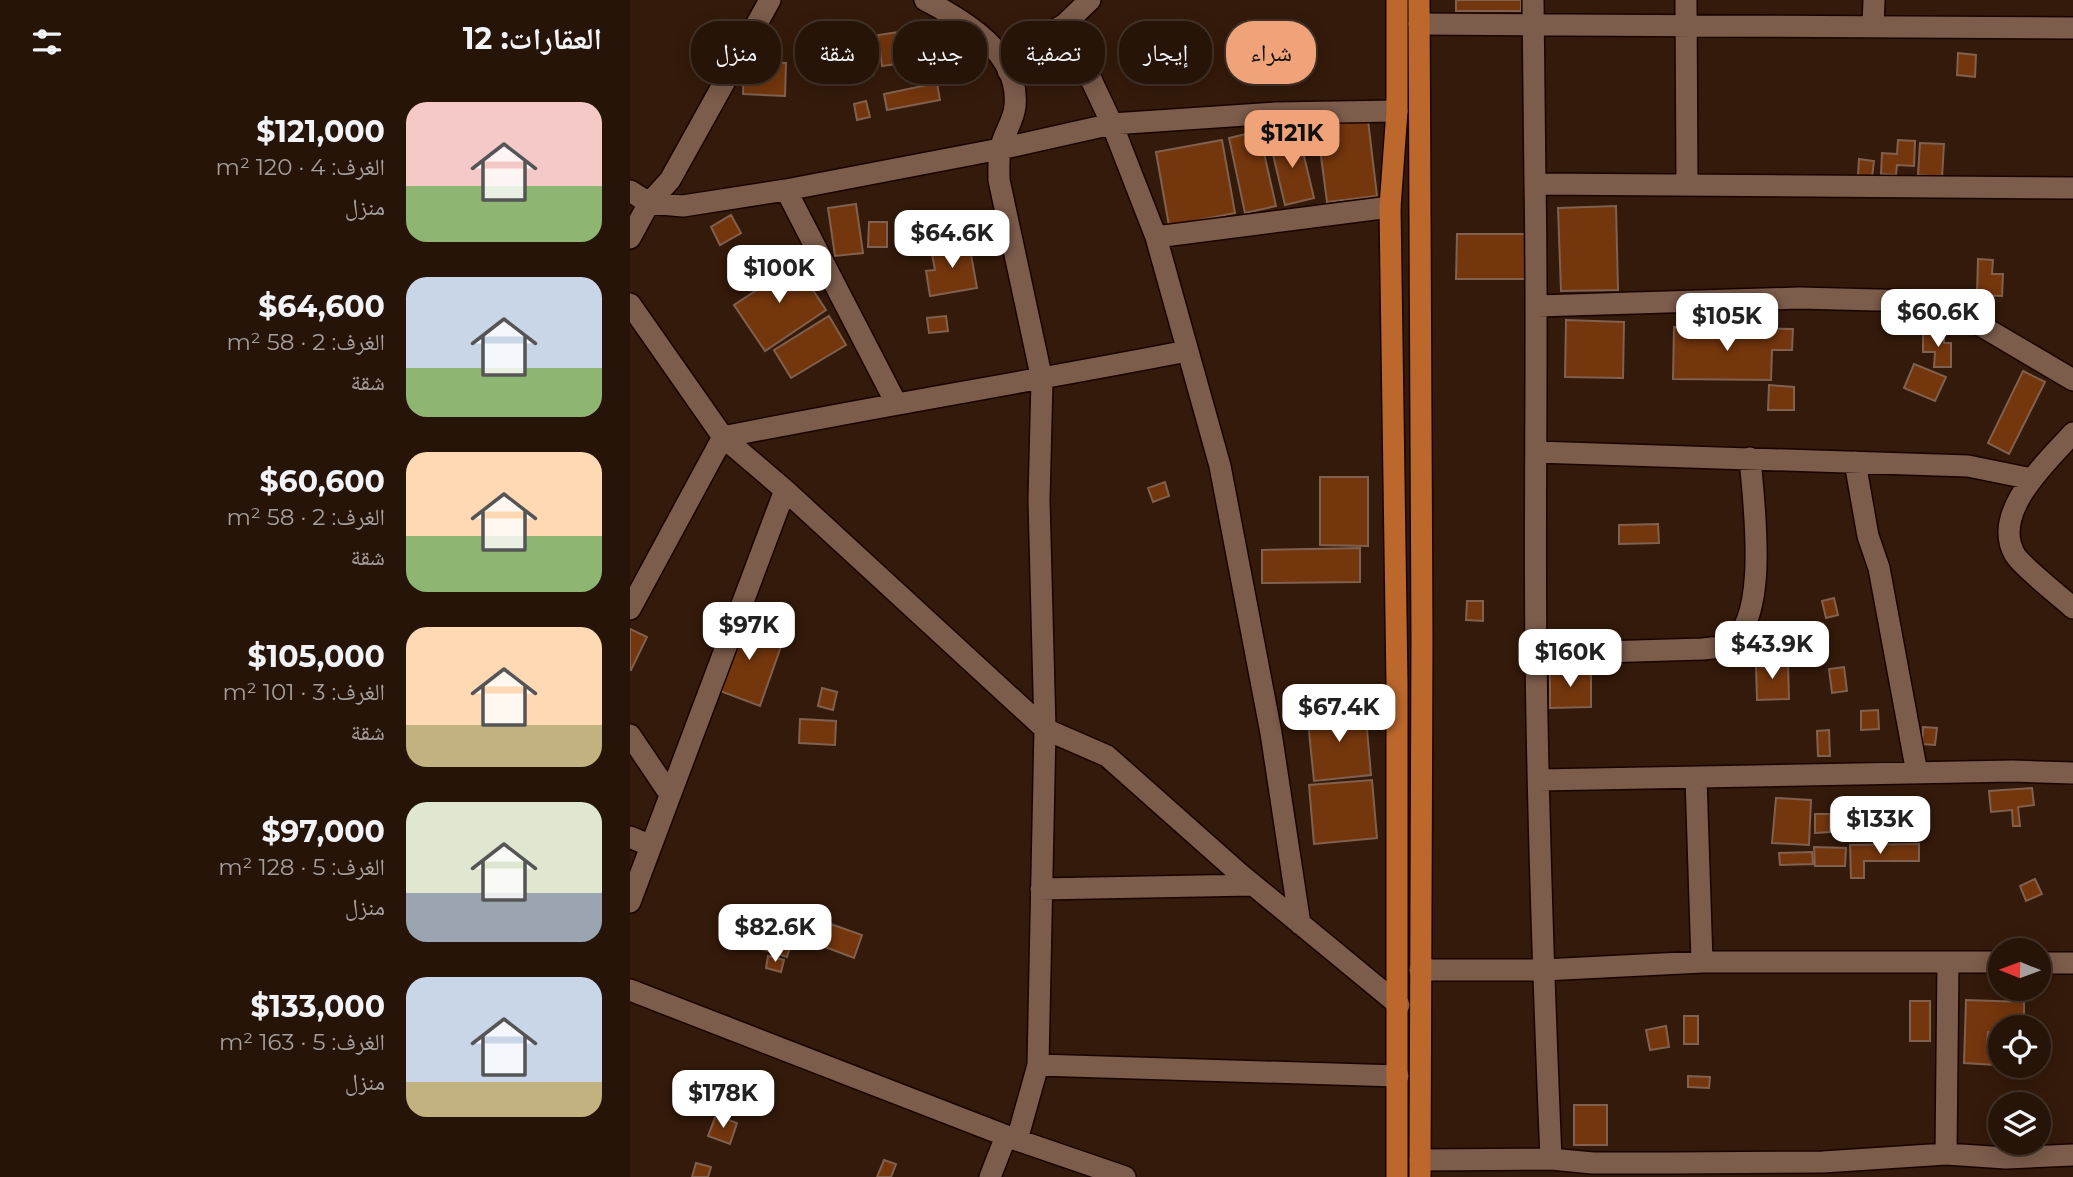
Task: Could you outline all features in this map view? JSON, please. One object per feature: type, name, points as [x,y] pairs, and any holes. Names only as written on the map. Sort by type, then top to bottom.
[{"type":"main road","points":[[1397,1177],[1397,684],[1390,207],[1397,111],[1398,0]]},
{"type":"main road","points":[[1419,0],[1422,640],[1420,1168]]},
{"type":"street","points":[[630,238],[649,203],[670,180],[770,0]]},
{"type":"street","points":[[925,0],[947,12],[994,46],[1001,58]]},
{"type":"street","points":[[1068,21],[1090,0]]},
{"type":"street","points":[[1533,0],[1537,306],[1536,654],[1543,970],[1551,1159]]},
{"type":"street","points":[[1686,0],[1687,185]]},
{"type":"street","points":[[1873,26],[1874,0]]},
{"type":"street","points":[[1419,24],[2073,28]]},
{"type":"street","points":[[990,1177],[1012,1138],[1038,1065],[1045,729],[1039,500],[1042,380],[999,180],[1000,149],[1015,107],[1014,84]]},
{"type":"street","points":[[1093,84],[1112,124],[1156,237],[1220,466],[1271,733],[1300,923]]},
{"type":"street","points":[[630,191],[649,203],[682,205],[786,190],[1000,149],[1112,124],[1276,113],[1397,111]]},
{"type":"street","points":[[1535,184],[2073,188]]},
{"type":"street","points":[[786,190],[896,403]]},
{"type":"street","points":[[1156,237],[1390,207]]},
{"type":"street","points":[[1537,306],[1799,298],[1916,302],[1958,312],[2073,380]]},
{"type":"street","points":[[630,304],[723,437],[785,490],[1045,729],[1107,756],[1253,885],[1398,1005]]},
{"type":"street","points":[[723,437],[1187,351]]},
{"type":"street","points":[[2073,433],[2032,479],[2015,503],[2010,527],[2014,555],[2073,608]]},
{"type":"street","points":[[630,609],[723,437]]},
{"type":"street","points":[[1536,452],[1968,466],[2032,479]]},
{"type":"street","points":[[1536,654],[1702,649],[1724,646],[1738,636],[1748,620],[1755,593],[1756,545],[1750,458]]},
{"type":"street","points":[[1855,462],[1868,536],[1879,568],[1917,773]]},
{"type":"street","points":[[630,902],[785,490]]},
{"type":"street","points":[[630,735],[669,793]]},
{"type":"street","points":[[1539,780],[2013,771],[2073,774]]},
{"type":"street","points":[[1696,778],[1702,962]]},
{"type":"street","points":[[630,837],[651,846]]},
{"type":"street","points":[[1041,889],[1253,885]]},
{"type":"street","points":[[1420,970],[1543,970],[1702,962],[1988,962]]},
{"type":"street","points":[[1946,1154],[1948,962]]},
{"type":"street","points":[[2051,962],[2073,963]]},
{"type":"street","points":[[630,990],[1012,1138],[1125,1177]]},
{"type":"street","points":[[1038,1065],[1398,1076]]},
{"type":"street","points":[[1420,1168],[1551,1159],[1593,1170],[1823,1169],[1946,1154],[2007,1168],[2073,1156]]},
{"type":"building","points":[[1456,0],[1521,0],[1521,11],[1456,11]]},
{"type":"building","points":[[893,33],[893,64],[882,66],[879,35]]},
{"type":"building","points":[[1958,53],[1976,55],[1975,77],[1957,75]]},
{"type":"building","points":[[781,63],[786,63],[785,96],[743,94],[743,84],[781,84]]},
{"type":"building","points":[[937,84],[940,100],[887,110],[884,94]]},
{"type":"building","points":[[866,101],[870,117],[857,120],[854,104]]},
{"type":"building","points":[[1368,120],[1377,196],[1327,202],[1317,126]]},
{"type":"building","points":[[1259,131],[1276,206],[1245,213],[1229,138]]},
{"type":"building","points":[[1299,135],[1314,198],[1285,205],[1270,142]]},
{"type":"building","points":[[1222,140],[1235,213],[1169,226],[1156,152]]},
{"type":"building","points":[[1898,140],[1915,141],[1914,166],[1897,165],[1896,175],[1881,174],[1882,153],[1897,154]]},
{"type":"building","points":[[1920,143],[1944,144],[1942,177],[1918,175]]},
{"type":"building","points":[[1859,159],[1874,161],[1872,177],[1858,176]]},
{"type":"building","points":[[856,204],[863,253],[835,256],[828,208]]},
{"type":"building","points":[[1616,206],[1618,290],[1561,291],[1558,208]]},
{"type":"building","points":[[731,215],[741,233],[720,245],[711,227]]},
{"type":"building","points":[[869,222],[887,222],[887,247],[868,247]]},
{"type":"building","points":[[1457,234],[1528,234],[1528,279],[1456,279]]},
{"type":"building","points":[[969,243],[977,288],[930,296],[926,271],[935,270],[931,249]]},
{"type":"building","points":[[760,254],[777,279],[797,266],[826,310],[765,351],[734,305],[766,284],[750,260]]},
{"type":"building","points":[[1978,259],[1993,260],[1992,274],[2003,274],[2002,296],[1977,295]]},
{"type":"building","points":[[829,316],[846,345],[791,378],[774,350]]},
{"type":"building","points":[[946,316],[948,331],[929,333],[927,318]]},
{"type":"building","points":[[1566,320],[1624,322],[1623,378],[1565,377]]},
{"type":"building","points":[[1674,327],[1793,329],[1792,350],[1772,350],[1771,380],[1673,379]]},
{"type":"building","points":[[1923,333],[1944,333],[1944,343],[1951,343],[1951,367],[1934,367],[1935,352],[1923,352]]},
{"type":"building","points":[[1914,364],[1946,377],[1935,401],[1904,388]]},
{"type":"building","points":[[2023,371],[2045,382],[2009,454],[1988,443]]},
{"type":"building","points":[[1769,385],[1794,387],[1794,410],[1768,410]]},
{"type":"building","points":[[1320,477],[1368,477],[1368,546],[1320,545]]},
{"type":"building","points":[[1165,482],[1169,496],[1153,502],[1148,488]]},
{"type":"building","points":[[1658,524],[1659,543],[1619,544],[1619,525]]},
{"type":"building","points":[[1360,548],[1360,582],[1262,583],[1262,550]]},
{"type":"building","points":[[1834,598],[1838,615],[1826,618],[1822,601]]},
{"type":"building","points":[[1467,601],[1483,601],[1483,621],[1466,620]]},
{"type":"building","points":[[737,618],[785,635],[760,706],[712,688]]},
{"type":"building","points":[[630,629],[647,637],[631,670],[630,670]]},
{"type":"building","points":[[1788,663],[1789,699],[1757,700],[1756,664]]},
{"type":"building","points":[[1844,667],[1847,691],[1832,693],[1829,669]]},
{"type":"building","points":[[1591,670],[1591,707],[1550,708],[1550,671]]},
{"type":"building","points":[[822,688],[837,692],[833,710],[818,706]]},
{"type":"building","points":[[1365,707],[1371,775],[1314,781],[1307,712]]},
{"type":"building","points":[[1878,710],[1879,729],[1861,730],[1861,711]]},
{"type":"building","points":[[800,719],[836,721],[835,745],[799,743]]},
{"type":"building","points":[[1923,727],[1937,728],[1935,745],[1922,744]]},
{"type":"building","points":[[1829,730],[1830,756],[1818,756],[1817,731]]},
{"type":"building","points":[[1372,780],[1377,838],[1314,844],[1309,785]]},
{"type":"building","points":[[2032,788],[2034,805],[2018,807],[2020,826],[2013,826],[2012,810],[1991,812],[1989,791]]},
{"type":"building","points":[[1776,798],[1811,800],[1809,845],[1772,843]]},
{"type":"building","points":[[1815,814],[1830,814],[1830,832],[1815,833]]},
{"type":"building","points":[[1919,844],[1919,861],[1864,861],[1864,878],[1851,878],[1850,845]]},
{"type":"building","points":[[1814,847],[1846,848],[1845,866],[1815,866]]},
{"type":"building","points":[[1812,852],[1813,864],[1780,865],[1779,853]]},
{"type":"building","points":[[2035,879],[2042,894],[2026,901],[2020,886]]},
{"type":"building","points":[[773,912],[798,920],[787,957],[762,949]]},
{"type":"building","points":[[825,922],[862,935],[854,958],[817,944]]},
{"type":"building","points":[[768,956],[784,960],[781,972],[766,968]]},
{"type":"building","points":[[1966,1000],[2024,1002],[2024,1015],[1988,1015],[1988,1065],[1964,1063]]},
{"type":"building","points":[[1910,1001],[1930,1001],[1930,1041],[1910,1041]]},
{"type":"building","points":[[1684,1016],[1698,1016],[1698,1044],[1684,1044]]},
{"type":"building","points":[[1666,1026],[1669,1047],[1650,1050],[1646,1030]]},
{"type":"building","points":[[1688,1076],[1710,1077],[1709,1088],[1688,1087]]},
{"type":"building","points":[[1574,1105],[1607,1105],[1607,1145],[1574,1145]]},
{"type":"building","points":[[716,1115],[737,1123],[730,1144],[708,1136]]},
{"type":"building","points":[[884,1160],[896,1164],[891,1177],[877,1177]]},
{"type":"building","points":[[696,1163],[711,1167],[708,1177],[692,1177]]}]
